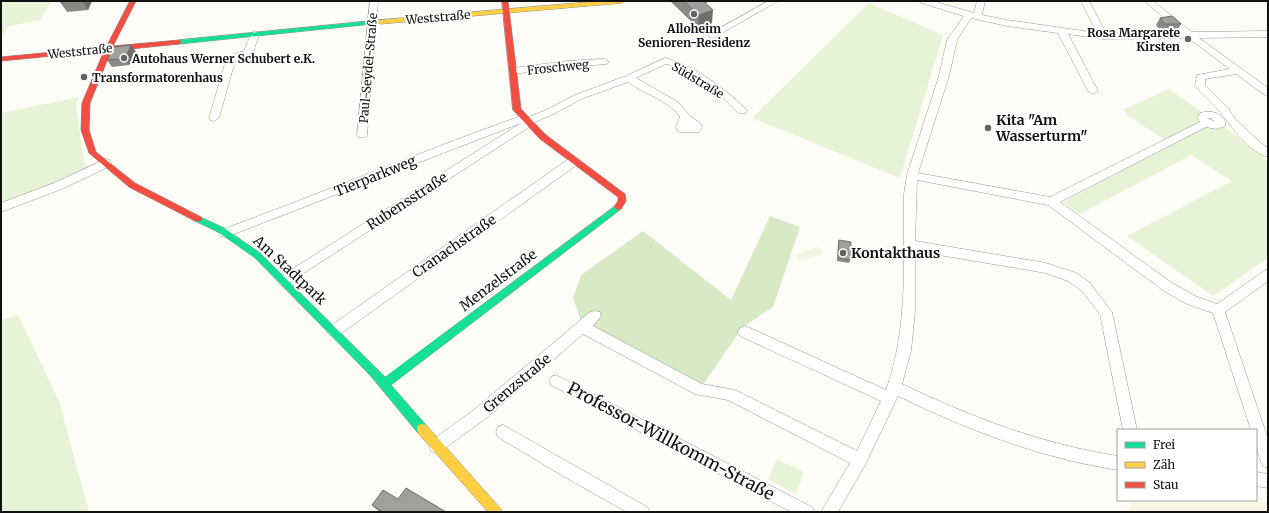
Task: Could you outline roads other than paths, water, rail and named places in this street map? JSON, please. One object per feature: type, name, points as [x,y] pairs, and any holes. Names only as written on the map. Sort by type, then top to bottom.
[{"type":"street","name":"Am Stadtpark","points":[[133,1],[109,48],[86,103],[85,130],[93,153],[132,185],[225,233],[257,255],[334,331],[384,384],[436,446],[496,512]]},
{"type":"street","name":"Paul-Seydel-Straße","points":[[362,135],[374,1]]},
{"type":"street","points":[[505,1],[517,110],[543,137],[574,161]]},
{"type":"street","name":"Weststraße","points":[[1,59],[372,22],[622,1]]},
{"type":"street","points":[[712,35],[774,1]]},
{"type":"street","points":[[924,1],[973,16],[1007,23],[1102,36],[1268,34]]},
{"type":"street","points":[[829,512],[860,460],[892,393],[904,351],[908,317],[910,194],[912,175],[944,76],[952,40],[973,16],[981,1]]},
{"type":"street","points":[[1085,1],[1102,36]]},
{"type":"street","points":[[1148,1],[1191,36],[1268,93]]},
{"type":"street","points":[[1062,31],[1093,91]]},
{"type":"street","points":[[214,118],[231,60],[237,56],[248,53],[255,34]]},
{"type":"street","name":"Südstraße","points":[[528,120],[550,112],[578,97],[629,78],[665,61],[674,63],[722,92],[742,111]]},
{"type":"street","name":"Froschweg","points":[[512,72],[568,64],[604,62]]},
{"type":"street","points":[[1238,71],[1200,78],[1200,86],[1224,110],[1231,121],[1242,132],[1268,153]]},
{"type":"street","points":[[629,78],[641,87],[675,104],[682,110],[685,118]]},
{"type":"street","name":"Tierparkweg","points":[[225,233],[296,207],[464,140],[528,120]]},
{"type":"street","name":"Rubensstraße","points":[[284,281],[528,120]]},
{"type":"street","points":[[1051,200],[1206,123]]},
{"type":"street","name":"Menzelstraße","points":[[384,384],[620,206],[622,196],[574,161]]},
{"type":"street","name":"Cranachstraße","points":[[334,331],[574,161]]},
{"type":"street","points":[[1,208],[58,186],[106,163]]},
{"type":"street","points":[[912,175],[927,179],[1051,200],[1168,287],[1191,300],[1218,310]]},
{"type":"street","points":[[910,245],[1046,268],[1072,277],[1085,286],[1106,312],[1130,429]]},
{"type":"street","points":[[1218,310],[1268,274]]},
{"type":"street","points":[[1218,310],[1268,461]]},
{"type":"street","name":"Grenzstraße","points":[[436,446],[480,414],[595,316]]},
{"type":"street","points":[[583,327],[700,390],[730,394],[860,460]]},
{"type":"street","points":[[745,332],[892,393],[927,403],[1010,437],[1051,450],[1094,460],[1117,463]]},
{"type":"street","name":"Professor-Willkomm-Straße","points":[[556,381],[807,512]]},
{"type":"street","points":[[503,432],[568,471],[642,512]]},
{"type":"street","points":[[1257,479],[1268,481]]},
{"type":"place","name":"Alloheim Senioren-Residenz","points":[[694,14]]},
{"type":"place","name":"Rosa Margarete Kirsten","points":[[1188,39]]},
{"type":"place","name":"Autohaus Werner Schubert e.K.","points":[[124,58]]},
{"type":"place","name":"Transformatorenhaus","points":[[84,77]]},
{"type":"place","name":"Kita \"Am Wasserturm\"","points":[[988,128]]},
{"type":"place","name":"Kontakthaus","points":[[843,253]]}]
